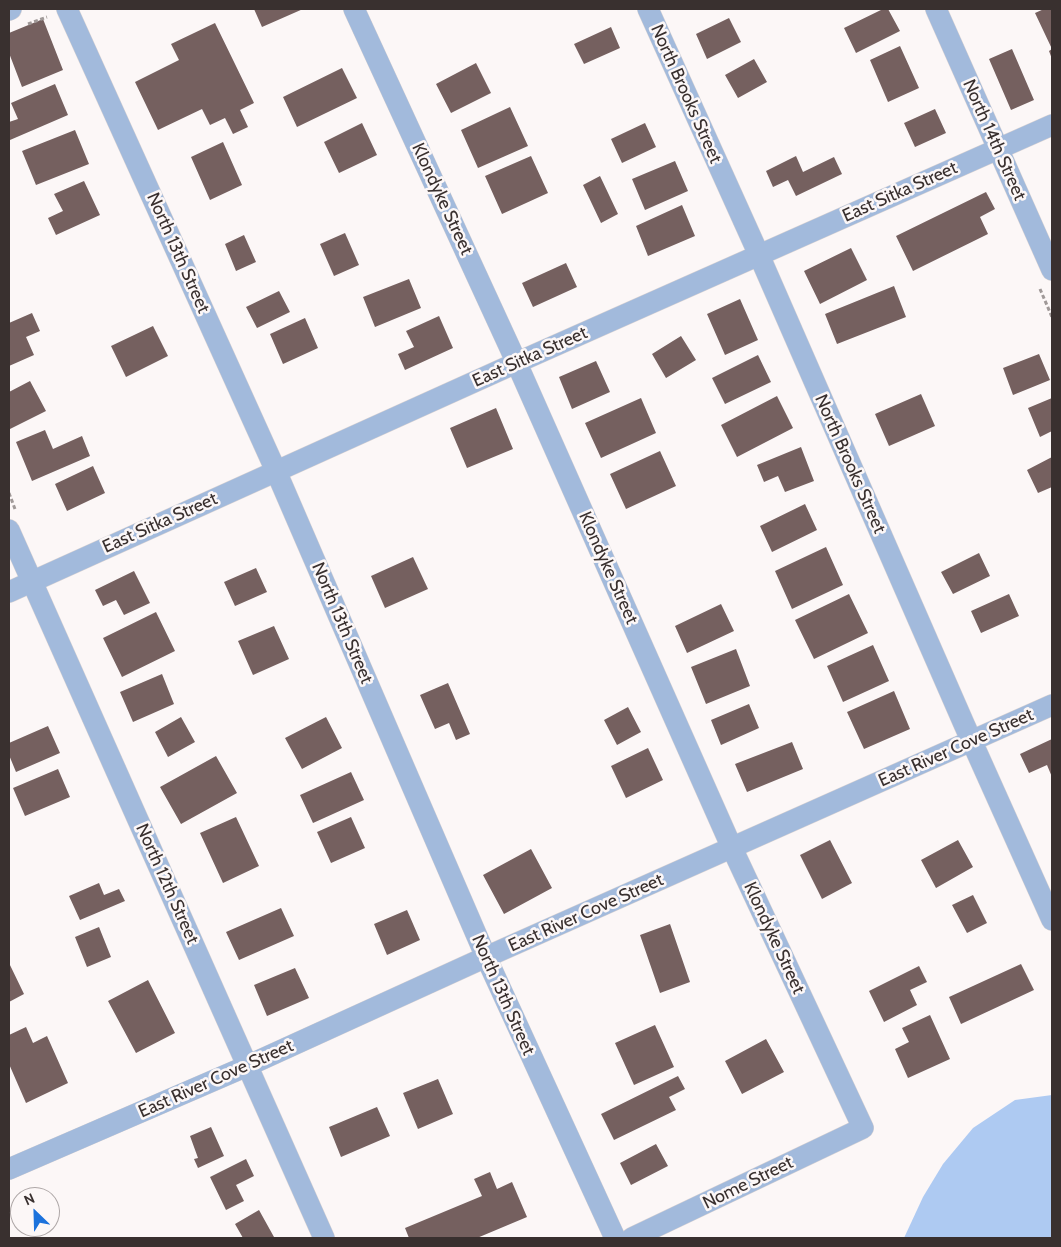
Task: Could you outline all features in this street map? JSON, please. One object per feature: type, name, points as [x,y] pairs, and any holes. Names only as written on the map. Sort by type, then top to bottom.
[{"type":"street","name":"North 13th Street","points":[[67,9],[276,471],[486,957],[615,1238]]},
{"type":"street","name":"Klondyke Street","points":[[354,9],[516,363],[732,848],[863,1128]]},
{"type":"street","name":"North Brooks Street","points":[[648,9],[759,255],[1052,920]]},
{"type":"street","name":"North 14th Street","points":[[936,9],[1052,270]]},
{"type":"street","name":"East Sitka Street","points":[[9,592],[516,363],[1052,125]]},
{"type":"street","name":"North 12th Street","points":[[9,530],[324,1238]]},
{"type":"street","name":"East River Cove Street","points":[[9,1168],[247,1066],[486,957],[1052,705]]},
{"type":"street","name":"Nome Street","points":[[632,1238],[863,1128]]},
{"type":"water","points":[[1052,1095],[1052,1238],[904,1238],[923,1197],[943,1164],[973,1128],[1015,1100]]},
{"type":"building","points":[[254,9],[303,9],[262,27]]},
{"type":"building","points":[[883,9],[888,9],[900,31],[856,53],[844,28]]},
{"type":"building","points":[[1044,9],[1052,9],[1052,49],[1035,13]]},
{"type":"building","points":[[729,18],[741,42],[707,59],[696,34]]},
{"type":"building","points":[[43,19],[63,70],[22,87],[9,53],[9,33]]},
{"type":"building","points":[[215,23],[254,103],[240,110],[248,127],[233,134],[225,118],[210,125],[202,109],[158,130],[135,82],[179,60],[171,44]]},
{"type":"building","points":[[611,27],[620,48],[584,64],[574,44]]},
{"type":"building","points":[[900,46],[919,88],[888,102],[870,60]]},
{"type":"building","points":[[1012,49],[1034,100],[1011,110],[989,59]]},
{"type":"building","points":[[754,59],[767,82],[738,98],[725,75]]},
{"type":"building","points":[[476,63],[491,93],[451,113],[436,84]]},
{"type":"building","points":[[342,68],[357,98],[297,127],[283,97]]},
{"type":"building","points":[[55,84],[68,115],[10,140],[9,122],[18,119],[11,103]]},
{"type":"building","points":[[510,107],[528,146],[478,168],[461,130]]},
{"type":"building","points":[[935,109],[946,133],[915,147],[904,123]]},
{"type":"building","points":[[362,123],[377,155],[339,173],[324,142]]},
{"type":"building","points":[[645,123],[656,147],[622,163],[611,139]]},
{"type":"building","points":[[75,130],[89,164],[36,185],[22,151]]},
{"type":"building","points":[[223,142],[242,185],[210,200],[191,157]]},
{"type":"building","points":[[531,156],[548,193],[502,214],[485,176]]},
{"type":"building","points":[[796,156],[803,172],[834,157],[842,174],[796,196],[788,180],[773,187],[766,171]]},
{"type":"building","points":[[675,161],[688,191],[645,210],[632,179]]},
{"type":"building","points":[[600,176],[618,214],[601,223],[583,185]]},
{"type":"building","points":[[84,181],[100,215],[56,235],[48,218],[63,211],[54,194]]},
{"type":"building","points":[[986,192],[995,209],[980,217],[988,234],[913,271],[896,236]]},
{"type":"building","points":[[682,205],[695,236],[648,256],[636,226]]},
{"type":"building","points":[[345,233],[359,265],[334,276],[320,244]]},
{"type":"building","points":[[244,235],[256,262],[236,271],[225,244]]},
{"type":"building","points":[[851,248],[867,280],[820,304],[804,271]]},
{"type":"building","points":[[566,263],[577,287],[533,307],[522,283]]},
{"type":"building","points":[[409,279],[421,308],[375,327],[363,297]]},
{"type":"building","points":[[894,286],[906,317],[837,344],[825,314]]},
{"type":"building","points":[[279,291],[290,312],[257,328],[246,307]]},
{"type":"building","points":[[740,299],[758,340],[725,355],[707,314]]},
{"type":"building","points":[[32,313],[40,331],[26,337],[34,355],[9,366],[9,323]]},
{"type":"building","points":[[439,316],[453,348],[405,370],[398,354],[414,347],[406,331]]},
{"type":"building","points":[[305,318],[318,348],[283,364],[270,334]]},
{"type":"building","points":[[153,326],[168,356],[126,377],[111,346]]},
{"type":"building","points":[[681,336],[696,360],[666,378],[652,354]]},
{"type":"building","points":[[1039,354],[1050,380],[1013,395],[1003,368]]},
{"type":"building","points":[[758,355],[771,382],[725,404],[712,378]]},
{"type":"building","points":[[596,361],[610,392],[572,409],[559,377]]},
{"type":"building","points":[[30,381],[46,411],[10,429],[9,392]]},
{"type":"building","points":[[921,394],[935,426],[889,446],[875,414]]},
{"type":"building","points":[[777,396],[793,428],[737,457],[721,425]]},
{"type":"building","points":[[641,398],[656,433],[601,458],[585,423]]},
{"type":"building","points":[[1052,398],[1052,431],[1040,437],[1028,408]]},
{"type":"building","points":[[496,408],[513,449],[467,468],[450,428]]},
{"type":"building","points":[[45,430],[53,449],[82,436],[90,456],[32,481],[16,442]]},
{"type":"building","points":[[801,447],[814,481],[785,492],[778,476],[764,482],[757,465]]},
{"type":"building","points":[[660,451],[676,486],[626,509],[610,474]]},
{"type":"building","points":[[1052,457],[1052,487],[1038,493],[1027,470]]},
{"type":"building","points":[[93,466],[105,493],[67,511],[55,484]]},
{"type":"building","points":[[805,504],[817,530],[772,552],[760,526]]},
{"type":"building","points":[[826,547],[843,585],[792,609],[775,571]]},
{"type":"building","points":[[979,553],[990,576],[953,594],[941,572]]},
{"type":"building","points":[[413,557],[428,589],[385,608],[371,576]]},
{"type":"building","points":[[256,568],[267,592],[235,606],[224,582]]},
{"type":"building","points":[[134,571],[150,603],[124,615],[116,600],[103,606],[95,590]]},
{"type":"building","points":[[849,594],[868,633],[814,659],[795,620]]},
{"type":"building","points":[[1009,594],[1019,616],[981,633],[971,611]]},
{"type":"building","points":[[721,604],[734,631],[687,653],[675,626]]},
{"type":"building","points":[[156,612],[175,651],[122,677],[103,638]]},
{"type":"building","points":[[274,626],[289,659],[253,675],[238,641]]},
{"type":"building","points":[[873,645],[889,681],[843,702],[827,666]]},
{"type":"building","points":[[736,649],[750,686],[706,704],[691,667]]},
{"type":"building","points":[[162,674],[174,704],[133,722],[120,692]]},
{"type":"building","points":[[448,683],[470,734],[456,740],[449,723],[435,729],[420,695]]},
{"type":"building","points":[[894,691],[910,729],[864,749],[847,712]]},
{"type":"building","points":[[749,704],[759,728],[721,745],[711,720]]},
{"type":"building","points":[[628,707],[641,732],[617,745],[604,720]]},
{"type":"building","points":[[181,717],[195,742],[168,757],[155,732]]},
{"type":"building","points":[[326,717],[342,748],[302,769],[285,738]]},
{"type":"building","points":[[48,726],[60,753],[16,772],[9,755],[9,743]]},
{"type":"building","points":[[1052,739],[1052,777],[1047,765],[1029,773],[1020,754]]},
{"type":"building","points":[[792,742],[803,769],[747,792],[735,764]]},
{"type":"building","points":[[648,748],[663,780],[626,798],[611,766]]},
{"type":"building","points":[[216,756],[237,793],[181,824],[160,787]]},
{"type":"building","points":[[58,769],[70,797],[25,816],[13,788]]},
{"type":"building","points":[[351,772],[364,800],[313,823],[300,795]]},
{"type":"building","points":[[236,817],[259,866],[223,883],[200,833]]},
{"type":"building","points":[[351,817],[365,848],[331,863],[317,832]]},
{"type":"building","points":[[830,840],[852,883],[822,899],[800,855]]},
{"type":"building","points":[[958,840],[973,867],[936,888],[921,860]]},
{"type":"building","points":[[531,849],[552,888],[504,914],[483,875]]},
{"type":"building","points":[[99,883],[104,895],[119,889],[125,901],[80,920],[69,896]]},
{"type":"building","points":[[973,895],[987,923],[967,933],[952,905]]},
{"type":"building","points":[[281,908],[294,936],[239,960],[226,932]]},
{"type":"building","points":[[407,910],[420,940],[387,955],[374,924]]},
{"type":"building","points":[[670,924],[690,982],[660,993],[640,935]]},
{"type":"building","points":[[99,927],[111,957],[87,967],[75,937]]},
{"type":"building","points":[[9,963],[24,994],[9,1002]]},
{"type":"building","points":[[1021,964],[1034,990],[961,1024],[949,997]]},
{"type":"building","points":[[919,966],[927,982],[910,990],[917,1005],[884,1022],[869,991]]},
{"type":"building","points":[[295,968],[309,998],[267,1016],[254,985]]},
{"type":"building","points":[[148,980],[175,1033],[136,1053],[108,1001]]},
{"type":"building","points":[[930,1015],[950,1059],[908,1078],[895,1049],[909,1042],[902,1028]]},
{"type":"building","points":[[655,1025],[674,1067],[634,1085],[615,1043]]},
{"type":"building","points":[[26,1027],[33,1043],[47,1036],[68,1083],[26,1103],[9,1064],[9,1035]]},
{"type":"building","points":[[766,1039],[784,1072],[742,1094],[725,1061]]},
{"type":"building","points":[[678,1076],[685,1089],[669,1097],[676,1110],[614,1140],[601,1114]]},
{"type":"building","points":[[438,1079],[453,1114],[418,1129],[403,1093]]},
{"type":"building","points":[[377,1107],[390,1136],[341,1157],[329,1127]]},
{"type":"building","points":[[211,1127],[224,1156],[198,1168],[194,1159],[198,1158],[190,1136]]},
{"type":"building","points":[[656,1144],[668,1166],[631,1185],[620,1163]]},
{"type":"building","points":[[246,1159],[254,1176],[236,1185],[244,1201],[226,1210],[210,1177]]},
{"type":"building","points":[[490,1172],[497,1189],[512,1182],[527,1217],[477,1238],[409,1238],[405,1228],[482,1196],[474,1179]]},
{"type":"building","points":[[259,1210],[274,1237],[243,1238],[235,1224]]}]
